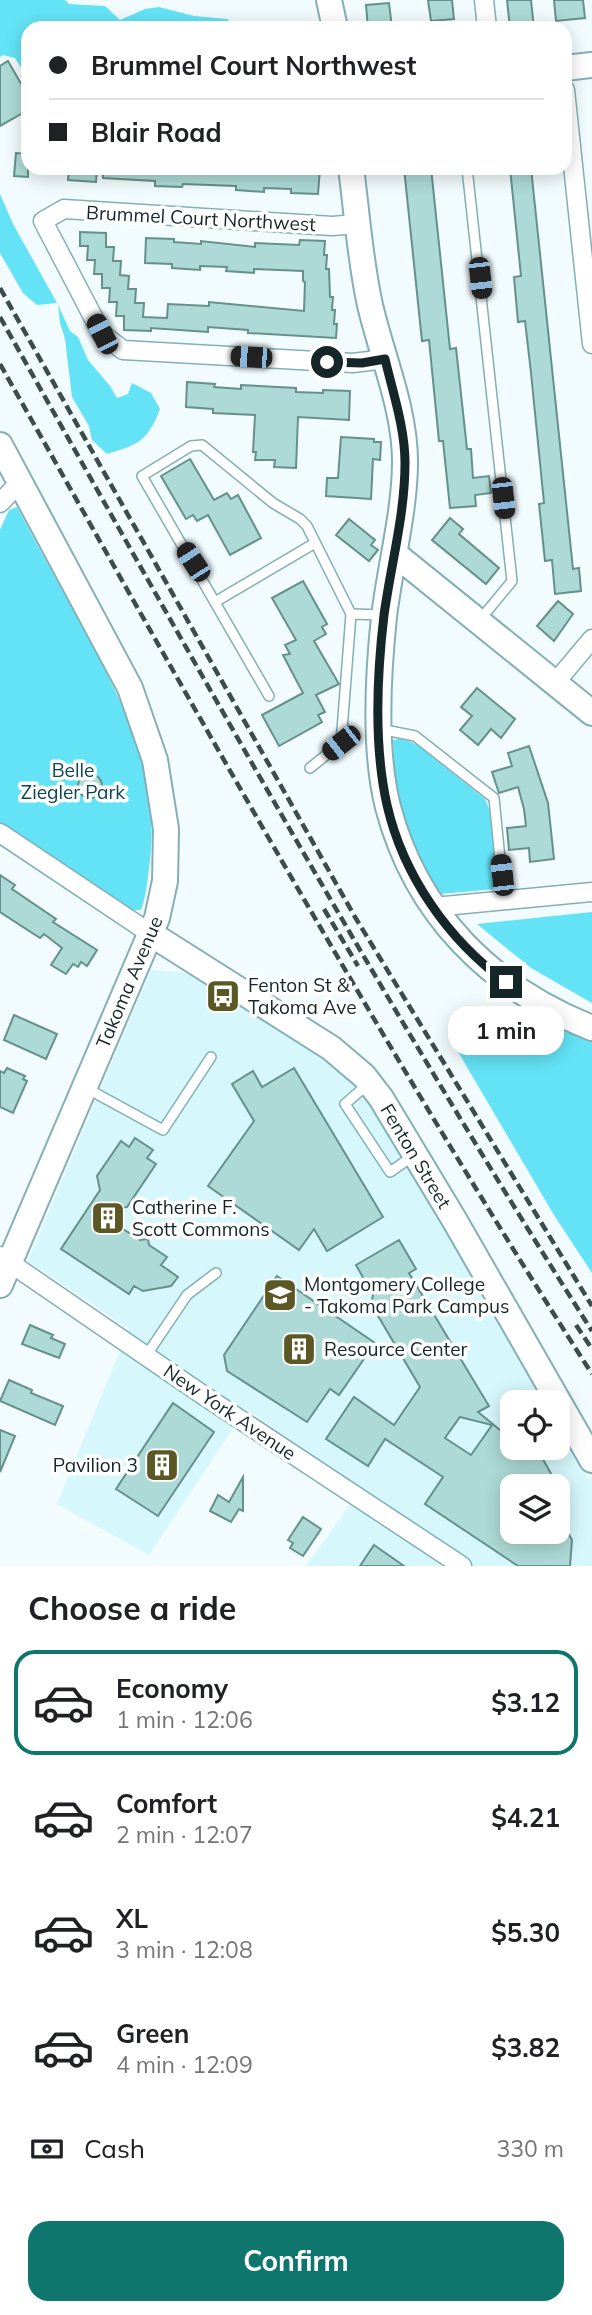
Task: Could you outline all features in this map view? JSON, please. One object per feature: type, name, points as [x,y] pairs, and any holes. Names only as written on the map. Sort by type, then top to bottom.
[{"type":"street","points":[[329,0],[334,21]]},
{"type":"street","points":[[484,0],[486,21]]},
{"type":"street","points":[[572,67],[592,65]]},
{"type":"street","points":[[572,156],[592,344]]},
{"type":"street","points":[[352,175],[365,282],[404,447],[404,478],[395,554],[384,615],[380,729],[387,805],[399,843],[418,882],[433,907],[464,947],[487,968],[526,995],[573,1021],[592,1028]]},
{"type":"street","name":"Brummel Court Northwest","points":[[358,224],[332,226],[64,209],[43,221],[102,334],[123,350],[353,363],[385,359]]},
{"type":"street","name":"Takoma Avenue","points":[[0,445],[130,688],[155,760],[166,829],[165,881],[157,918],[85,1087],[5,1259],[0,1285]]},
{"type":"street","points":[[0,503],[20,482]]},
{"type":"street","points":[[395,554],[592,713]]},
{"type":"street","points":[[555,683],[592,639]]},
{"type":"street","points":[[0,834],[151,934]]},
{"type":"street","points":[[433,907],[592,892]]},
{"type":"street","name":"Fenton Street","points":[[151,934],[331,1048],[370,1083],[415,1155],[592,1460]]},
{"type":"street","name":"New York Avenue","points":[[5,1259],[462,1566]]},
{"type":"lane","points":[[468,175],[512,581],[479,622]]},
{"type":"lane","points":[[269,696],[142,476],[191,446],[202,445],[273,503],[307,526],[351,614],[341,743],[310,768]]},
{"type":"lane","points":[[215,602],[315,543]]},
{"type":"lane","points":[[351,614],[384,615]]},
{"type":"lane","points":[[380,729],[415,736],[494,798],[504,900]]},
{"type":"lane","points":[[85,1087],[163,1130],[211,1057]]},
{"type":"lane","points":[[370,1083],[345,1104],[390,1172],[415,1155]]},
{"type":"lane","points":[[146,1356],[187,1295],[216,1273]]},
{"type":"shaded area","name":"Montgomery College - Takoma Park Campus","points":[[151,970],[190,973],[277,1027],[362,1086],[537,1390],[500,1390],[500,1460],[570,1460],[570,1447],[588,1478],[592,1478],[592,1566],[306,1566],[362,1488],[246,1409],[149,1555],[57,1504],[129,1329],[28,1261]]},
{"type":"green space","points":[[0,0],[65,0],[69,4],[105,6],[120,20],[145,9],[159,7],[229,21],[21,21],[21,68],[15,58],[3,55],[0,57]]},
{"type":"green space","points":[[0,194],[13,224],[57,303],[37,305],[23,293],[0,253]]},
{"type":"green space","points":[[58,305],[70,331],[78,337],[88,360],[117,398],[128,394],[132,383],[151,393],[160,409],[151,429],[141,440],[107,454],[92,440],[89,426],[72,397]]},
{"type":"green space","name":"Belle Ziegler Park","points":[[17,507],[112,683],[136,742],[145,772],[152,834],[147,884],[141,910],[131,910],[0,823],[0,530],[9,510]]},
{"type":"green space","points":[[403,738],[419,746],[485,799],[492,816],[496,889],[440,894],[433,888],[408,830],[395,789],[393,740]]},
{"type":"green space","points":[[592,912],[592,1003],[531,968],[477,924]]},
{"type":"green space","points":[[525,1012],[592,1041],[592,1273],[554,1215],[457,1050]]},
{"type":"building","points":[[428,0],[452,0],[454,19],[431,21]]},
{"type":"building","points":[[507,0],[531,0],[533,21],[509,21]]},
{"type":"building","points":[[554,0],[583,0],[585,18],[556,21]]},
{"type":"building","points":[[389,3],[391,21],[367,21],[366,5]]},
{"type":"building","points":[[8,61],[21,84],[21,114],[0,126],[0,66]]},
{"type":"building","points":[[16,153],[21,153],[21,175],[28,177],[14,176]]},
{"type":"building","points":[[68,175],[96,175],[96,182],[68,180]]},
{"type":"building","points":[[103,175],[320,175],[318,194],[291,193],[291,189],[264,188],[264,192],[236,190],[236,186],[155,186],[155,181],[103,178]]},
{"type":"building","points":[[405,175],[432,175],[450,349],[456,348],[467,449],[471,449],[473,478],[489,476],[491,493],[475,495],[476,506],[450,508],[443,441],[439,441],[429,340],[422,341]]},
{"type":"building","points":[[511,175],[532,175],[573,569],[579,568],[581,591],[555,594],[552,560],[545,561],[539,504],[544,503],[531,373],[525,321],[518,322],[514,277],[521,276]]},
{"type":"building","points":[[80,232],[106,233],[106,247],[114,247],[113,261],[121,261],[120,275],[129,276],[128,289],[136,289],[135,303],[144,303],[143,317],[167,318],[168,304],[209,306],[209,302],[304,311],[303,271],[254,269],[254,273],[226,271],[227,267],[200,266],[200,270],[172,268],[172,264],[145,263],[146,238],[255,247],[255,243],[299,245],[300,240],[325,241],[324,255],[327,255],[326,269],[329,269],[330,297],[333,297],[332,310],[335,310],[334,324],[337,324],[336,338],[248,333],[248,330],[208,327],[208,332],[151,328],[151,331],[124,330],[124,316],[116,316],[117,302],[109,302],[110,288],[102,288],[102,274],[94,274],[95,260],[87,260],[88,246],[80,246]]},
{"type":"building","points":[[187,382],[241,389],[241,385],[296,388],[296,392],[350,391],[349,420],[298,417],[296,468],[274,467],[275,460],[255,460],[255,415],[213,413],[213,409],[186,407]]},
{"type":"building","points":[[341,437],[374,439],[374,442],[381,442],[380,460],[373,459],[371,499],[326,496],[327,478],[338,478]]},
{"type":"building","points":[[190,459],[214,500],[227,493],[231,499],[238,495],[261,538],[230,555],[208,515],[197,521],[193,515],[186,519],[161,476]]},
{"type":"building","points":[[450,518],[463,529],[459,534],[499,568],[486,584],[432,540]]},
{"type":"building","points":[[349,519],[375,540],[371,545],[378,550],[369,561],[336,535]]},
{"type":"building","points":[[303,581],[327,624],[322,627],[326,634],[314,641],[339,684],[316,695],[325,712],[318,715],[322,722],[279,746],[262,715],[303,693],[283,655],[290,654],[285,645],[296,640],[272,598]]},
{"type":"building","points":[[558,601],[573,614],[554,641],[537,626]]},
{"type":"building","points":[[477,688],[515,719],[501,738],[491,729],[478,745],[460,730],[472,716],[461,707]]},
{"type":"building","points":[[529,746],[548,803],[554,859],[530,862],[529,848],[509,850],[507,828],[526,826],[518,787],[499,793],[492,772],[512,766],[508,753]]},
{"type":"building","points":[[90,774],[99,777],[102,786],[99,795],[90,798],[81,795],[78,786],[81,777]]},
{"type":"building","points":[[0,875],[15,885],[12,889],[56,919],[53,922],[97,950],[87,966],[81,962],[78,967],[73,964],[66,974],[51,965],[62,948],[44,934],[40,938],[0,912]]},
{"type":"building","points":[[14,1015],[57,1034],[46,1059],[4,1040]]},
{"type":"building","points":[[7,1068],[25,1076],[23,1079],[27,1081],[13,1113],[0,1107],[0,1071],[4,1073]]},
{"type":"building","points":[[294,1068],[383,1217],[327,1251],[314,1229],[299,1250],[208,1186],[254,1121],[232,1084],[253,1071],[262,1087]]},
{"type":"building","name":"Catherine F. Scott Commons","points":[[135,1138],[153,1150],[147,1158],[156,1164],[127,1207],[120,1208],[123,1229],[140,1240],[148,1239],[149,1245],[167,1257],[161,1265],[178,1277],[171,1286],[143,1291],[134,1286],[129,1294],[61,1249],[100,1190],[97,1176],[121,1141],[129,1147]]},
{"type":"building","points":[[399,1240],[416,1269],[409,1273],[489,1406],[478,1412],[500,1430],[500,1460],[543,1460],[551,1474],[500,1474],[500,1544],[570,1544],[570,1536],[572,1540],[570,1566],[518,1566],[425,1504],[443,1477],[385,1439],[368,1466],[326,1439],[354,1397],[394,1425],[420,1387],[371,1304],[373,1295],[356,1265]],"holes":[[[460,1417],[492,1425],[471,1455],[445,1438]]]},
{"type":"building","name":"Resource Center","points":[[277,1276],[375,1343],[339,1395],[330,1389],[307,1422],[227,1371],[224,1355]]},
{"type":"building","points":[[30,1325],[53,1335],[51,1338],[65,1344],[59,1358],[22,1344]]},
{"type":"building","points":[[9,1380],[32,1390],[31,1393],[63,1406],[55,1425],[0,1401]]},
{"type":"building","name":"Pavilion 3","points":[[173,1403],[214,1432],[158,1516],[116,1489]]},
{"type":"building","points":[[0,1430],[15,1436],[0,1472]]},
{"type":"building","points":[[243,1477],[243,1511],[239,1509],[231,1522],[210,1511],[218,1495],[229,1502]]},
{"type":"building","points":[[303,1517],[321,1529],[303,1556],[290,1548],[293,1543],[288,1540]]},
{"type":"building","points":[[374,1545],[404,1566],[360,1566]]},
{"type":"railway","points":[[0,288],[355,917],[592,1306]]},
{"type":"railway","points":[[0,317],[216,701],[363,955],[514,1207],[592,1331]]},
{"type":"railway","points":[[0,364],[363,999],[437,1125],[592,1374]]},
{"type":"railway","points":[[324,909],[358,966]]},
{"type":"railway","points":[[576,1325],[592,1349]]},
{"type":"place","name":"Fenton St & Takoma Ave","points":[[223,996]]},
{"type":"place","name":"Catherine F. Scott Commons","points":[[108,1218]]},
{"type":"place","name":"Montgomery College - Takoma Park Campus","points":[[280,1295]]},
{"type":"place","name":"Resource Center","points":[[299,1349]]},
{"type":"place","name":"Pavilion 3","points":[[162,1465]]},
{"type":"route","points":[[327,362],[362,363],[385,359],[404,447],[404,478],[384,615],[381,662],[379,706],[387,805],[399,843],[433,907],[464,947],[506,982]]}]
